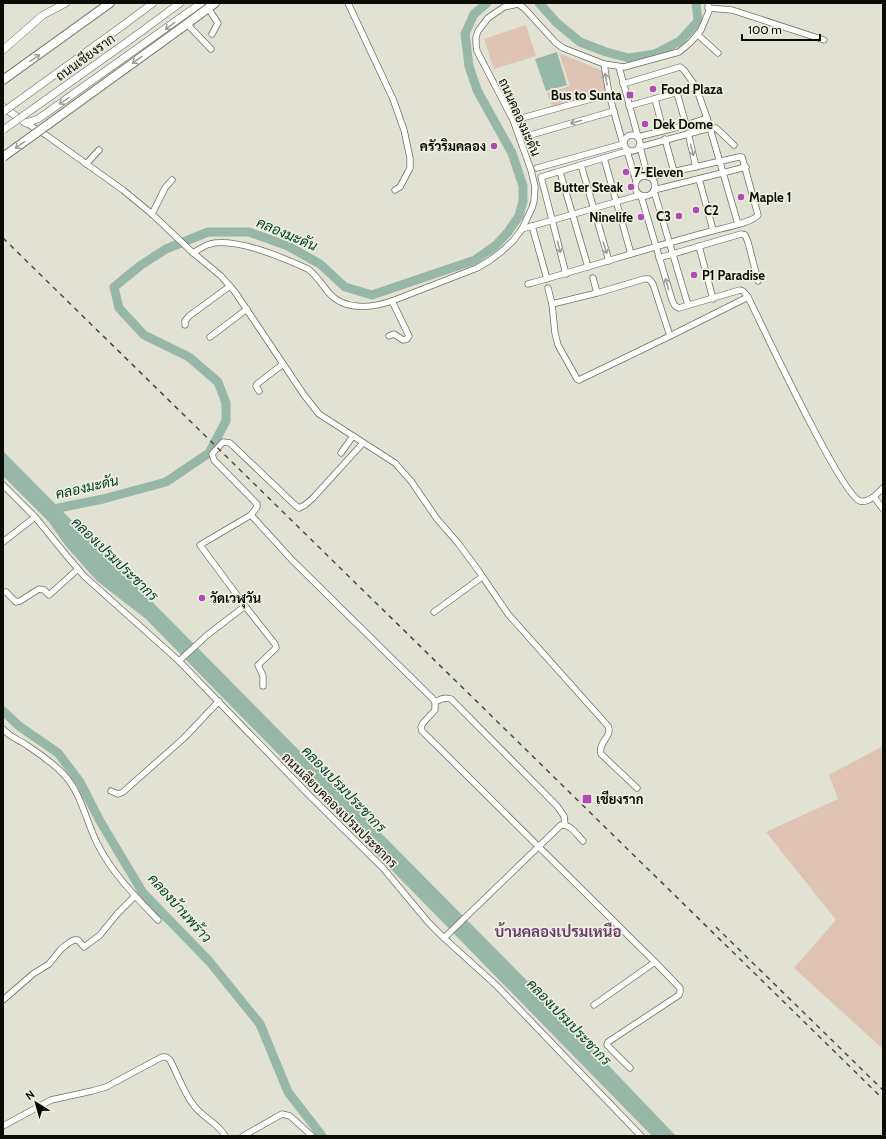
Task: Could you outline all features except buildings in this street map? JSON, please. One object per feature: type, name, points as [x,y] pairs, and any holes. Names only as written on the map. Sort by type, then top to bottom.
[{"type":"highway","points":[[3,80],[110,3]]},
{"type":"highway","points":[[3,157],[187,24],[205,6],[215,3]]},
{"type":"main road","points":[[3,50],[43,15],[66,3]]},
{"type":"main road","name":"ถนนเชียงราก","points":[[3,112],[153,3]]},
{"type":"main road","name":"ถนนเชียงราก","points":[[3,130],[180,3]]},
{"type":"main road","points":[[3,107],[26,123],[38,118],[205,6]]},
{"type":"street","points":[[348,3],[393,99],[404,130],[410,158],[410,168],[400,187],[395,190]]},
{"type":"street","name":"ถนนคลองมะดัน","points":[[192,252],[211,244],[223,243],[239,244],[276,256],[308,269],[315,274],[334,298],[340,303],[348,306],[377,306],[477,268],[501,252],[513,241],[522,229],[532,208],[535,187],[531,170],[514,124],[477,51],[476,37],[478,31],[488,18],[504,7],[518,4],[524,8],[556,43],[563,48],[604,64],[619,67],[629,66],[679,52],[698,35],[705,21],[708,5]]},
{"type":"street","points":[[708,5],[732,10],[824,40]]},
{"type":"street","points":[[205,6],[218,24],[212,34]]},
{"type":"street","points":[[187,24],[211,49]]},
{"type":"street","points":[[698,35],[718,53]]},
{"type":"street","points":[[604,64],[609,94],[623,144],[627,151],[636,181],[635,188],[640,195],[675,306],[679,308],[740,290],[743,291],[748,297],[814,430],[848,490],[856,498],[861,501],[866,501],[874,497],[883,488]]},
{"type":"street","points":[[619,67],[649,177],[655,184],[654,190],[688,306]]},
{"type":"street","points":[[623,84],[680,67],[684,70],[696,87],[707,118],[738,224]]},
{"type":"street","points":[[629,106],[696,87]]},
{"type":"street","points":[[676,93],[686,125]]},
{"type":"street","points":[[522,118],[609,94]]},
{"type":"street","points":[[655,99],[663,130]]},
{"type":"street","points":[[527,136],[614,111]]},
{"type":"street","points":[[623,144],[626,138],[634,135],[638,137],[707,118]]},
{"type":"street","points":[[26,123],[46,135],[123,190],[152,214],[230,286],[304,395],[319,414],[395,463],[402,470],[437,520],[458,543],[512,619],[608,726],[610,730],[600,748],[601,754],[637,788]]},
{"type":"street","points":[[566,274],[551,221],[541,177],[627,151],[636,150],[640,147],[710,128],[716,128],[734,145]]},
{"type":"street","points":[[688,134],[696,167]]},
{"type":"street","points":[[665,140],[674,172]]},
{"type":"street","points":[[537,168],[623,144]]},
{"type":"street","points":[[86,164],[99,150]]},
{"type":"street","points":[[528,284],[738,224],[756,218],[758,215],[746,167],[742,158],[740,157],[674,172],[641,177],[636,181]]},
{"type":"street","points":[[604,158],[631,254]]},
{"type":"street","points":[[581,165],[609,261]]},
{"type":"street","points":[[522,229],[640,195],[648,196],[654,190],[746,167]]},
{"type":"street","points":[[560,172],[588,267]]},
{"type":"street","points":[[699,179],[713,230]]},
{"type":"street","points":[[152,214],[165,188],[172,180]]},
{"type":"street","points":[[532,226],[548,279]]},
{"type":"street","points":[[660,258],[741,234],[745,235],[748,242],[758,281]]},
{"type":"street","points":[[699,246],[712,299]]},
{"type":"street","points":[[593,278],[598,293]]},
{"type":"street","points":[[552,304],[598,293],[644,279],[649,279],[653,284],[670,336]]},
{"type":"street","points":[[185,325],[185,321],[188,316],[230,286]]},
{"type":"street","points":[[548,288],[558,345],[577,379],[579,380],[748,297]]},
{"type":"street","points":[[389,336],[394,334],[403,340],[407,339],[409,336],[392,301]]},
{"type":"street","points":[[210,337],[247,309]]},
{"type":"street","points":[[258,391],[256,386],[257,384],[284,364]]},
{"type":"street","points":[[341,453],[353,436]]},
{"type":"street","points":[[263,686],[263,676],[258,665],[276,648],[275,644],[200,545],[251,515],[256,510],[257,504],[212,457],[212,454],[223,442],[230,443],[294,505],[299,508],[313,498],[363,443]]},
{"type":"street","name":"ถนนเลียบคลองเปรมประชากร","points":[[3,485],[35,517],[78,569],[181,659],[309,795],[383,868],[428,922],[446,936],[497,986],[641,1136]]},
{"type":"street","points":[[874,497],[883,509]]},
{"type":"street","points":[[251,515],[292,560],[432,698],[435,702],[435,710],[423,723],[421,728],[422,731],[680,988],[679,996],[608,1042],[607,1045],[630,1068]]},
{"type":"street","points":[[3,542],[35,517]]},
{"type":"street","points":[[6,592],[16,602],[39,589],[44,590],[49,595],[78,569]]},
{"type":"street","points":[[434,612],[482,577]]},
{"type":"street","points":[[181,659],[204,638],[245,606]]},
{"type":"street","points":[[435,702],[446,697],[451,699],[557,806],[564,816],[565,825]]},
{"type":"street","points":[[110,791],[118,794],[123,792],[184,738],[219,701]]},
{"type":"street","points":[[3,729],[11,737],[27,745],[44,757],[66,777],[81,804],[104,856],[135,896],[158,920]]},
{"type":"street","points":[[446,936],[561,825],[565,825],[570,828],[583,841]]},
{"type":"street","points":[[3,1000],[33,974],[49,964],[70,942],[78,940],[84,947],[95,940],[120,910],[135,896]]},
{"type":"street","points":[[594,1005],[655,962]]},
{"type":"street","points":[[3,1126],[51,1100],[106,1087],[162,1057],[166,1057],[170,1060],[196,1108],[219,1128],[225,1136]]},
{"type":"street","points":[[243,1136],[282,1114],[290,1116],[312,1136]]},
{"type":"shaded area","points":[[526,25],[536,56],[494,69],[484,39]]},
{"type":"shaded area","points":[[557,52],[567,85],[546,91],[535,59]]},
{"type":"shaded area","points":[[559,53],[603,71],[607,94],[553,109],[547,93],[570,86]]},
{"type":"shaded area","name":"คลองเปรมประชากร","points":[[3,451],[547,1001],[676,1136],[652,1136],[146,619],[97,581],[65,545],[49,522],[3,476]]},
{"type":"shaded area","points":[[883,746],[883,1049],[794,968],[836,920],[766,832],[838,799],[829,775]]},
{"type":"waterway","name":"คลองมะดัน","points":[[49,510],[103,499],[166,482],[209,453],[226,421],[226,403],[218,382],[189,357],[144,335],[119,308],[114,287],[141,265],[166,249],[208,232],[249,232],[288,246],[320,264],[345,287],[372,295],[475,260],[495,246],[508,232],[519,216],[523,201],[523,186],[512,153],[477,90],[469,66],[465,34],[474,14],[487,3]]},
{"type":"waterway","name":"คลองมะดัน","points":[[539,3],[557,23],[580,42],[606,52],[629,58],[655,54],[680,41],[698,21],[696,3]]},
{"type":"waterway","name":"คลองบ้านพร้าว","points":[[3,711],[19,726],[58,753],[80,782],[100,821],[143,893],[209,961],[260,1024],[288,1092],[322,1136]]},
{"type":"railway","points":[[3,238],[883,1099]]},
{"type":"railway","points":[[716,927],[883,1090]]},
{"type":"place","name":"Food Plaza","points":[[653,89]]},
{"type":"place","name":"Bus to Sunta","points":[[630,95]]},
{"type":"place","name":"Dek Dome","points":[[645,124]]},
{"type":"place","name":"ครัวริมคลอง","points":[[494,146]]},
{"type":"place","name":"7-Eleven","points":[[626,172]]},
{"type":"place","name":"Butter Steak","points":[[631,187]]},
{"type":"place","name":"Maple 1","points":[[741,197]]},
{"type":"place","name":"C2","points":[[696,210]]},
{"type":"place","name":"C3","points":[[679,216]]},
{"type":"place","name":"Ninelife","points":[[641,217]]},
{"type":"place","name":"P1 Paradise","points":[[694,275]]},
{"type":"place","name":"วัดเวฬุวัน","points":[[202,598]]},
{"type":"place","name":"เชียงราก","points":[[587,799]]},
{"type":"district","name":"บ้านคลองเปรมเหนือ","points":[[558,932]]}]
